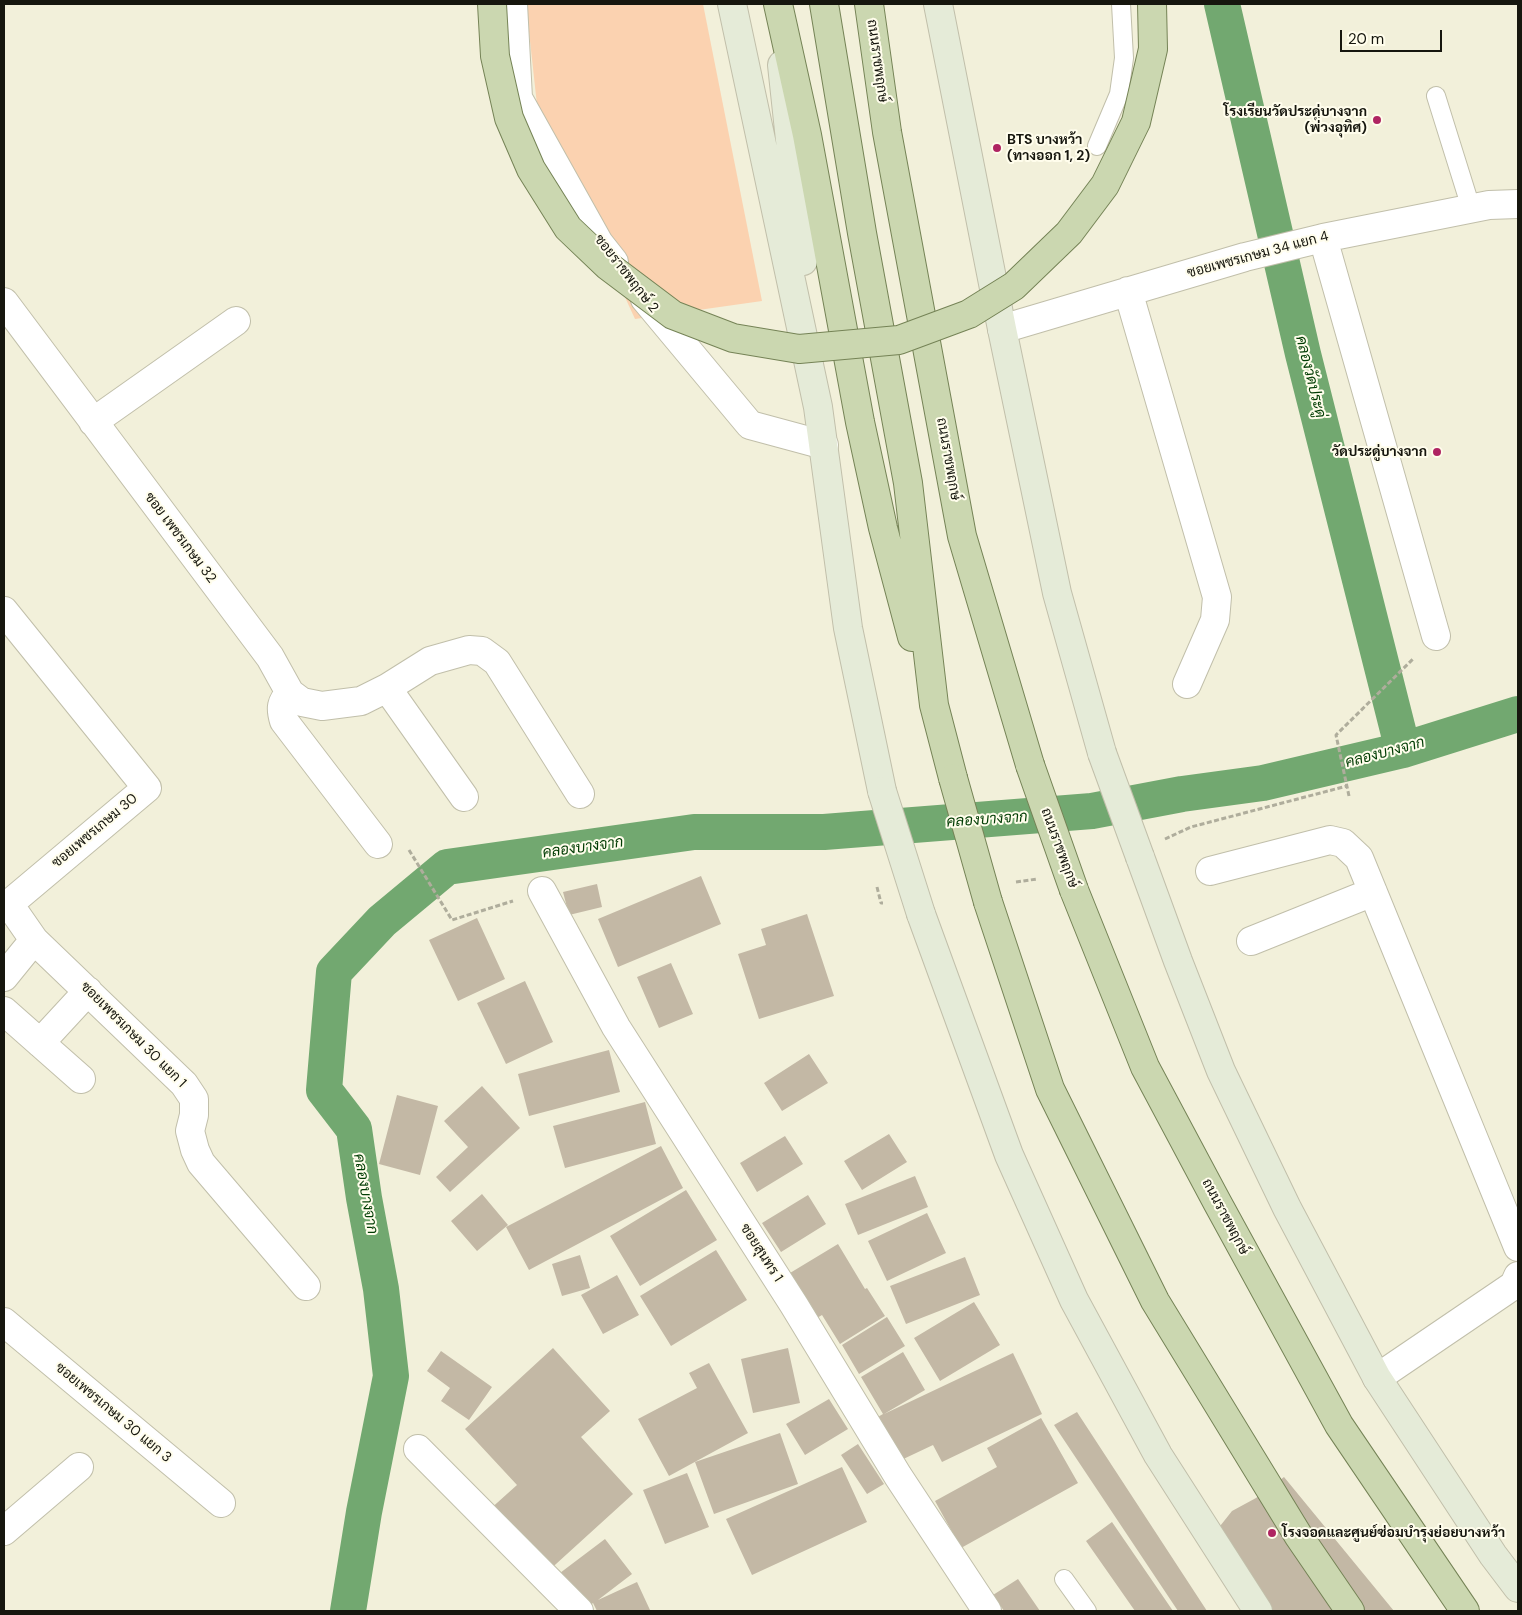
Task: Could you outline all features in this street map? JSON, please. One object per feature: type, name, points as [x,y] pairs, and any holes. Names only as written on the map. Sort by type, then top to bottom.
[{"type":"main road","points":[[492,4],[495,56],[509,118],[531,169],[568,228],[608,266],[673,315],[733,338],[799,349],[899,340],[969,314],[1014,286],[1069,233],[1105,185],[1136,122],[1153,48],[1152,4]]},
{"type":"main road","points":[[732,4],[818,407]]},
{"type":"main road","points":[[776,4],[818,407],[848,628],[882,791],[921,914],[1009,1155],[1074,1300],[1158,1455],[1258,1611]]},
{"type":"main road","points":[[776,4],[807,135],[860,422],[882,528],[934,705],[988,902],[1050,1089],[1155,1301],[1298,1535],[1350,1611]]},
{"type":"main road","points":[[824,4],[862,233],[908,483],[934,705]]},
{"type":"main road","name":"ถนนราชพฤกษ์","points":[[869,4],[887,132],[962,536],[1030,765],[1074,890],[1145,1067],[1217,1202],[1339,1425],[1465,1611]]},
{"type":"main road","points":[[938,4],[1002,329],[1057,593],[1102,753],[1178,961],[1221,1071],[1287,1208],[1377,1378],[1493,1555],[1518,1588]]},
{"type":"street","name":"ซอยราชพฤกษ์ 2","points":[[513,4],[518,98],[599,243],[750,425],[824,445]]},
{"type":"street","name":"ซอยเพชรเกษม 34 แยก 4","points":[[1002,329],[1245,257],[1315,240],[1489,204],[1518,204]]},
{"type":"street","points":[[1315,240],[1436,636]]},
{"type":"street","points":[[1128,291],[1217,597],[1215,620],[1187,684]]},
{"type":"street","name":"ซอย เพชรเกษม 32","points":[[4,302],[270,657],[290,693]]},
{"type":"street","points":[[93,422],[236,322]]},
{"type":"street","name":"ซอยเพชรเกษม 30","points":[[4,611],[147,788],[6,901],[34,940]]},
{"type":"street","points":[[378,844],[284,721],[281,711],[282,701],[290,693],[302,702],[322,706],[360,702],[387,688],[430,661],[469,650],[482,650],[497,662],[580,794]]},
{"type":"street","points":[[387,688],[464,797]]},
{"type":"street","points":[[1210,871],[1330,840],[1343,843],[1359,858],[1518,1247]]},
{"type":"street","name":"ซอยสุนทร 1","points":[[542,891],[616,1027],[794,1305],[898,1476],[987,1611]]},
{"type":"street","points":[[1251,941],[1373,892]]},
{"type":"street","points":[[4,976],[34,940]]},
{"type":"street","name":"ซอยเพชรเกษม 30 แยก 1","points":[[34,940],[184,1084],[194,1099],[194,1115],[190,1131],[194,1150],[201,1163],[306,1286]]},
{"type":"street","points":[[40,1044],[88,991]]},
{"type":"street","points":[[4,1011],[81,1079]]},
{"type":"street","points":[[1377,1378],[1514,1285],[1518,1276]]},
{"type":"street","name":"ซอยเพชรเกษม 30 แยก 3","points":[[4,1322],[221,1503]]},
{"type":"street","points":[[418,1449],[578,1611]]},
{"type":"street","points":[[4,1531],[79,1467]]},
{"type":"lane","points":[[1097,146],[1119,94],[1124,58],[1121,4]]},
{"type":"lane","points":[[1436,96],[1471,208]]},
{"type":"lane","points":[[1064,1579],[1087,1611]]},
{"type":"path","points":[[1349,796],[1336,735],[1402,670]]},
{"type":"path","points":[[378,844],[397,831],[452,920],[542,891]]},
{"type":"shaded area","points":[[526,4],[703,4],[762,301],[635,319],[537,105]]},
{"type":"building","points":[[701,876],[721,924],[618,967],[598,919]]},
{"type":"building","points":[[597,884],[602,907],[569,915],[563,892]]},
{"type":"building","points":[[807,914],[834,996],[759,1019],[738,954],[766,945],[761,929]]},
{"type":"building","points":[[477,918],[505,979],[458,1001],[429,940]]},
{"type":"building","points":[[671,963],[693,1014],[659,1028],[637,977]]},
{"type":"building","points":[[525,981],[553,1042],[506,1064],[477,1003]]},
{"type":"building","points":[[609,1050],[620,1092],[529,1116],[518,1074]]},
{"type":"building","points":[[809,1054],[828,1083],[782,1111],[764,1083]]},
{"type":"building","points":[[482,1086],[520,1128],[450,1192],[436,1177],[468,1147],[444,1121]]},
{"type":"building","points":[[397,1095],[438,1106],[420,1175],[379,1164]]},
{"type":"building","points":[[645,1102],[656,1144],[565,1168],[553,1126]]},
{"type":"building","points":[[889,1134],[907,1162],[862,1190],[844,1161]]},
{"type":"building","points":[[785,1136],[803,1164],[757,1192],[740,1163]]},
{"type":"building","points":[[661,1146],[683,1188],[529,1270],[506,1227]]},
{"type":"building","points":[[915,1176],[928,1207],[858,1235],[845,1204]]},
{"type":"building","points":[[686,1190],[717,1240],[640,1286],[610,1236]]},
{"type":"building","points":[[482,1194],[508,1225],[477,1251],[451,1221]]},
{"type":"building","points":[[808,1195],[826,1224],[781,1252],[762,1223]]},
{"type":"building","points":[[927,1213],[946,1253],[887,1281],[868,1241]]},
{"type":"building","points":[[838,1244],[865,1289],[867,1288],[885,1316],[840,1344],[822,1315],[817,1318],[790,1273]]},
{"type":"building","points":[[716,1250],[747,1300],[671,1346],[640,1296]]},
{"type":"building","points":[[580,1255],[590,1288],[562,1296],[552,1264]]},
{"type":"building","points":[[965,1257],[980,1295],[906,1324],[890,1286]]},
{"type":"building","points":[[617,1275],[639,1315],[603,1334],[581,1295]]},
{"type":"building","points":[[974,1302],[1000,1345],[940,1381],[914,1338]]},
{"type":"building","points":[[887,1317],[905,1346],[859,1374],[842,1345]]},
{"type":"building","points":[[553,1348],[610,1411],[581,1437],[633,1494],[545,1574],[488,1511],[517,1485],[465,1429]]},
{"type":"building","points":[[788,1348],[800,1403],[753,1413],[741,1359]]},
{"type":"building","points":[[441,1351],[492,1387],[469,1420],[441,1401],[450,1388],[427,1371]]},
{"type":"building","points":[[903,1352],[925,1390],[884,1414],[1013,1353],[1042,1414],[942,1462],[933,1445],[897,1462],[876,1418],[883,1414],[861,1377]]},
{"type":"building","points":[[709,1363],[748,1433],[669,1476],[638,1419],[697,1388],[689,1373]]},
{"type":"building","points":[[829,1399],[848,1429],[805,1455],[786,1424]]},
{"type":"building","points":[[1077,1412],[1207,1611],[1178,1611],[1054,1425]]},
{"type":"building","points":[[1041,1418],[1078,1483],[961,1548],[935,1501],[997,1467],[987,1448]]},
{"type":"building","points":[[780,1433],[798,1484],[714,1514],[695,1462]]},
{"type":"building","points":[[858,1444],[884,1484],[867,1494],[841,1455]]},
{"type":"building","points":[[842,1467],[867,1522],[752,1575],[726,1519]]},
{"type":"building","points":[[687,1473],[709,1527],[665,1544],[643,1490]]},
{"type":"building","name":"โรงจอดและศูนย์ซ่อมบำรุงย่อยบางหว้า","points":[[1284,1477],[1394,1611],[1259,1611],[1205,1545],[1232,1511],[1256,1498]]},
{"type":"building","points":[[1112,1522],[1173,1611],[1135,1611],[1086,1541]]},
{"type":"building","points":[[605,1539],[632,1574],[598,1600],[637,1582],[650,1610],[597,1611],[593,1603],[587,1608],[560,1573]]},
{"type":"building","points":[[1018,1579],[1040,1611],[1004,1611],[993,1595]]},
{"type":"waterway","name":"คลองวัดประดู่","points":[[1222,4],[1303,354],[1403,750]]},
{"type":"waterway","name":"คลองบางจาก","points":[[348,1611],[364,1512],[391,1376],[381,1289],[364,1198],[354,1129],[324,1090],[334,972],[382,921],[447,867],[694,832],[824,832],[1092,811],[1182,794],[1263,783],[1403,750],[1518,714]]},
{"type":"place","name":"โรงเรียนวัดประดู่บางจาก (พ่วงอุทิศ)","points":[[1377,120]]},
{"type":"place","name":"BTS บางหว้า (ทางออก 1, 2)","points":[[997,148]]},
{"type":"place","name":"วัดประดู่บางจาก","points":[[1437,452]]},
{"type":"place","name":"โรงจอดและศูนย์ซ่อมบำรุงย่อยบางหว้า","points":[[1272,1533]]}]
